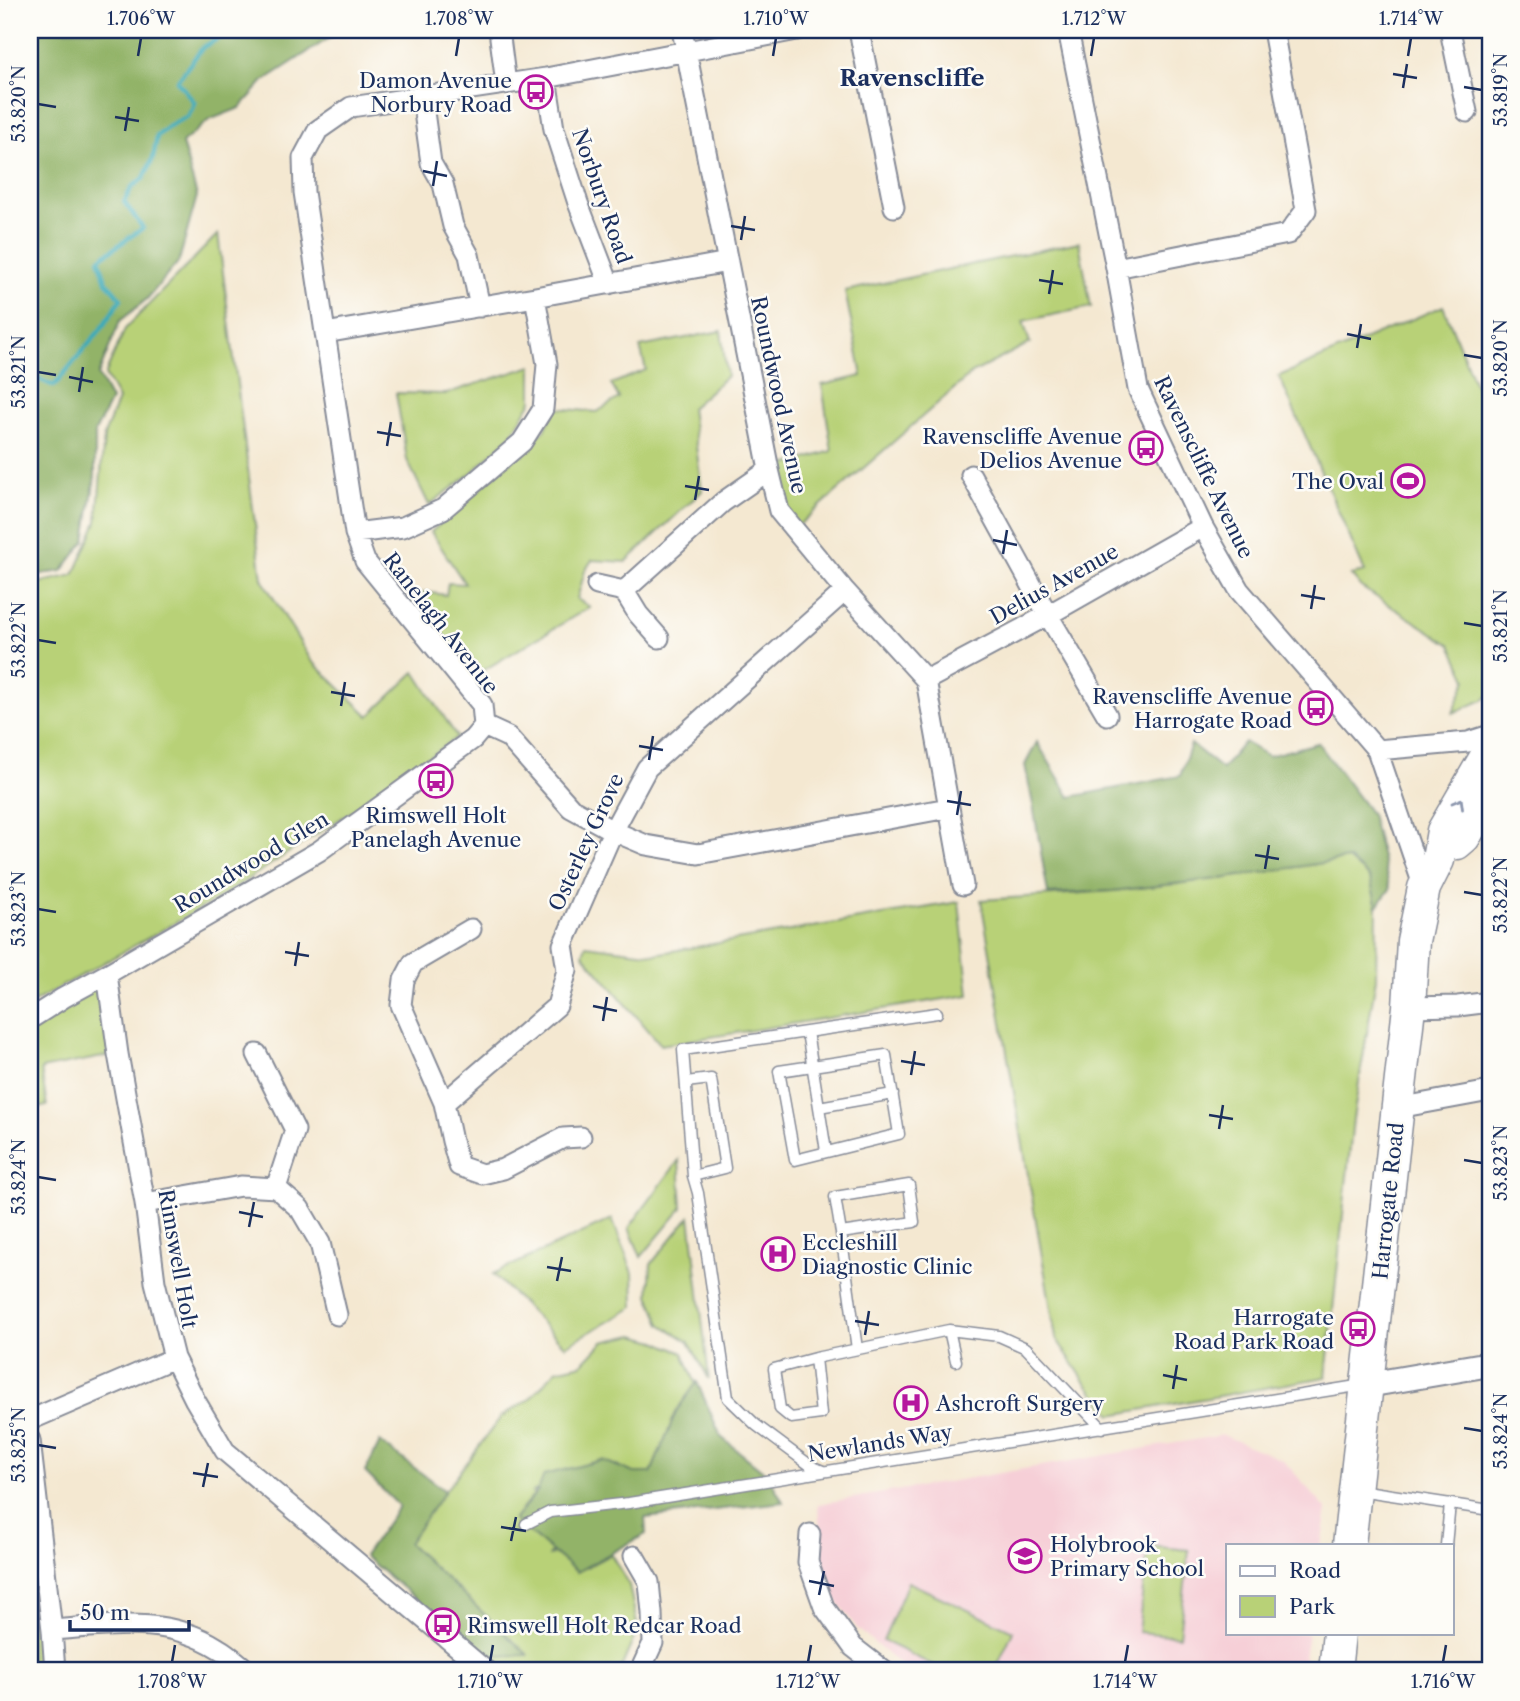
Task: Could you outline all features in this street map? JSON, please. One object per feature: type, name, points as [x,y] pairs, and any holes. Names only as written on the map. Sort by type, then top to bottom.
[{"type":"highway","name":"Harrogate Road","points":[[1349,1544],[1409,1007],[1413,941],[1424,888],[1438,860],[1443,831],[1490,750]]},
{"type":"highway","name":"Harrogate Road","points":[[1438,860],[1464,837],[1490,795]]},
{"type":"highway","points":[[1335,1671],[1339,1634]]},
{"type":"street","points":[[499,30],[506,84]]},
{"type":"street","name":"Roundwood Avenue","points":[[682,30],[779,511],[845,591],[926,680]]},
{"type":"street","points":[[480,307],[470,255],[453,226],[443,184],[431,163],[422,97],[546,78],[797,30]]},
{"type":"street","points":[[859,30],[894,207]]},
{"type":"street","name":"Ravenscliffe Avenue","points":[[1068,30],[1138,389],[1203,527],[1239,590],[1377,750],[1424,888]]},
{"type":"street","points":[[1116,268],[1288,234],[1306,210],[1273,30]]},
{"type":"street","points":[[1450,30],[1467,112]]},
{"type":"street","name":"Norbury Road","points":[[535,297],[609,284],[578,203],[554,128],[546,78]]},
{"type":"street","name":"Ranelagh Avenue","points":[[422,97],[351,107],[318,130],[303,158],[304,192],[355,533],[365,562],[482,705],[484,726],[508,737],[571,808],[646,845],[698,855],[948,808]]},
{"type":"street","points":[[609,284],[728,262]]},
{"type":"street","points":[[325,333],[535,297],[547,364],[543,409],[522,442],[443,509],[403,527],[355,533]]},
{"type":"street","points":[[624,592],[723,502],[769,470]]},
{"type":"street","points":[[971,475],[1107,715]]},
{"type":"street","name":"Delius Avenue","points":[[926,680],[1203,527]]},
{"type":"street","points":[[597,585],[624,592],[638,614],[659,638]]},
{"type":"street","name":"Osterley Grove","points":[[444,1103],[558,1006],[567,970],[563,945],[613,831],[647,768],[845,591]]},
{"type":"street","points":[[926,680],[963,885]]},
{"type":"street","name":"Roundwood Glen","points":[[30,1020],[63,998],[319,851],[473,739],[484,726]]},
{"type":"street","points":[[1377,750],[1468,741],[1490,735]]},
{"type":"street","points":[[471,929],[413,963],[404,979],[401,1005],[444,1103],[459,1166],[482,1174],[503,1169],[563,1138],[581,1136]]},
{"type":"street","name":"Rimswell Holt","points":[[107,974],[118,1054],[145,1203],[155,1282],[174,1359],[195,1400],[225,1451],[486,1671]]},
{"type":"street","points":[[1409,1007],[1490,1002]]},
{"type":"street","points":[[257,1054],[295,1130],[276,1188]]},
{"type":"street","points":[[1398,1108],[1490,1091]]},
{"type":"street","points":[[145,1203],[241,1186],[276,1188],[300,1209],[320,1243],[337,1315]]},
{"type":"street","points":[[30,1420],[174,1359]]},
{"type":"street","points":[[1367,1385],[1490,1364]]},
{"type":"street","points":[[30,1440],[55,1671]]},
{"type":"street","points":[[810,1534],[808,1562],[824,1606],[853,1647],[884,1671]]},
{"type":"street","points":[[634,1556],[649,1582],[652,1613],[653,1643],[640,1671]]},
{"type":"street","points":[[52,1630],[135,1625],[173,1629],[208,1642],[248,1671]]},
{"type":"lane","points":[[825,1472],[811,1466],[756,1425],[729,1398],[693,1176],[683,1050],[937,1013]]},
{"type":"lane","points":[[807,1032],[826,1151]]},
{"type":"lane","points":[[886,1055],[893,1094],[899,1134],[795,1160],[779,1071],[886,1055]]},
{"type":"lane","points":[[686,1082],[711,1079],[725,1168],[693,1176]]},
{"type":"lane","points":[[819,1107],[893,1094]]},
{"type":"lane","points":[[841,1233],[914,1222],[909,1185],[835,1197],[857,1349]]},
{"type":"lane","points":[[949,1330],[956,1361]]},
{"type":"lane","points":[[815,1358],[821,1414],[791,1418],[780,1409],[774,1369],[815,1358],[949,1330],[999,1336],[1026,1348],[1102,1427]]},
{"type":"lane","name":"Newlands Way","points":[[526,1524],[550,1512],[629,1503],[1367,1385]]},
{"type":"lane","points":[[1356,1489],[1490,1510]]},
{"type":"lane","points":[[1446,1544],[1450,1504]]},
{"type":"shaded area","name":"Holybrook Primary School","points":[[1223,1435],[1283,1460],[1327,1510],[1321,1544],[1226,1544],[1226,1634],[1308,1634],[1302,1671],[913,1671],[893,1659],[857,1628],[833,1596],[822,1566],[818,1504]]},
{"type":"green space","points":[[30,30],[335,30],[337,33],[265,80],[240,108],[209,120],[182,143],[197,196],[179,261],[147,299],[120,321],[98,375],[111,400],[95,432],[95,476],[85,541],[62,571],[30,576]]},
{"type":"green space","points":[[218,234],[262,579],[311,660],[369,716],[415,672],[457,737],[360,806],[216,900],[30,1004],[30,587],[74,575],[97,522],[104,436],[118,399],[105,375],[125,329]]},
{"type":"green space","points":[[1079,242],[1091,307],[1023,321],[1030,343],[972,373],[794,529],[769,470],[832,451],[822,385],[862,376],[845,291]]},
{"type":"green space","name":"The Oval","points":[[1443,306],[1490,421],[1490,694],[1485,699],[1453,713],[1467,679],[1451,645],[1361,587],[1351,575],[1365,572],[1279,376]]},
{"type":"green space","points":[[721,331],[727,376],[691,408],[702,491],[626,562],[592,560],[585,571],[577,599],[590,607],[477,674],[407,599],[425,592],[446,595],[448,583],[465,584],[431,532],[545,430],[556,408],[597,412],[619,398],[611,384],[646,370],[640,347]]},
{"type":"green space","points":[[532,366],[532,401],[510,437],[468,476],[429,505],[407,460],[396,393],[445,394]]},
{"type":"green space","points":[[1037,742],[1070,797],[1180,776],[1191,744],[1222,769],[1244,742],[1268,756],[1318,743],[1371,814],[1390,889],[1377,907],[1370,878],[1348,859],[1227,878],[1113,891],[1048,894],[1025,765]]},
{"type":"green space","points":[[1348,859],[1370,878],[1377,907],[1376,978],[1353,1119],[1326,1377],[1112,1415],[1056,1338],[981,900],[1113,891],[1227,878]]},
{"type":"green space","points":[[959,902],[969,995],[661,1045],[583,954],[586,945],[655,954]]},
{"type":"green space","points":[[107,974],[118,1054],[41,1069],[47,1106],[30,1109],[30,1019]]},
{"type":"green space","points":[[679,1160],[682,1208],[641,1257],[629,1228]]},
{"type":"green space","points":[[690,1216],[709,1379],[689,1342],[661,1324],[649,1295],[651,1264]]},
{"type":"green space","points":[[612,1219],[633,1273],[634,1307],[565,1346],[493,1274]]},
{"type":"green space","points":[[634,1335],[683,1353],[696,1384],[677,1410],[651,1473],[634,1473],[602,1460],[534,1491],[534,1495],[514,1519],[553,1552],[549,1556],[554,1553],[577,1572],[611,1554],[629,1585],[638,1629],[622,1666],[610,1671],[509,1671],[490,1656],[527,1654],[408,1543],[502,1416],[530,1399],[556,1370],[582,1364],[603,1342]]},
{"type":"green space","points":[[697,1382],[721,1437],[768,1475],[783,1502],[645,1518],[646,1534],[577,1572],[514,1520],[538,1490],[544,1475],[602,1460],[634,1473],[651,1473],[677,1410]]},
{"type":"green space","points":[[380,1442],[445,1491],[408,1543],[528,1655],[485,1656],[364,1556],[399,1506],[365,1472]]},
{"type":"green space","points":[[30,1529],[43,1671],[30,1671]]},
{"type":"green space","points":[[1148,1546],[1189,1550],[1179,1636],[1138,1632]]},
{"type":"green space","points":[[908,1582],[1013,1631],[995,1671],[945,1671],[883,1641]]},
{"type":"waterway","points":[[30,376],[54,386],[101,329],[121,299],[106,281],[99,259],[143,228],[124,202],[132,187],[144,178],[153,158],[157,136],[188,116],[195,103],[177,81],[203,47],[234,30]]},
{"type":"waterway","points":[[30,421],[38,441],[30,475]]},
{"type":"waterway","points":[[30,501],[37,506],[36,520],[30,520]]},
{"type":"place","name":"Damon Avenue Norbury Road","points":[[536,92]]},
{"type":"place","name":"Ravenscliffe Avenue Delios Avenue","points":[[1146,448]]},
{"type":"place","name":"The Oval","points":[[1408,481]]},
{"type":"place","name":"Ravenscliffe Avenue Harrogate Road","points":[[1316,708]]},
{"type":"place","name":"Rimswell Holt Panelagh Avenue","points":[[436,781]]},
{"type":"place","name":"Eccleshill Diagnostic Clinic","points":[[778,1254]]},
{"type":"place","name":"Harrogate Road Park Road","points":[[1358,1329]]},
{"type":"place","name":"Ashcroft Surgery","points":[[911,1403]]},
{"type":"place","name":"Holybrook Primary School","points":[[1025,1556]]},
{"type":"place","name":"Rimswell Holt Redcar Road","points":[[443,1625]]},
{"type":"district","name":"Ravenscliffe","points":[[912,78]]}]
